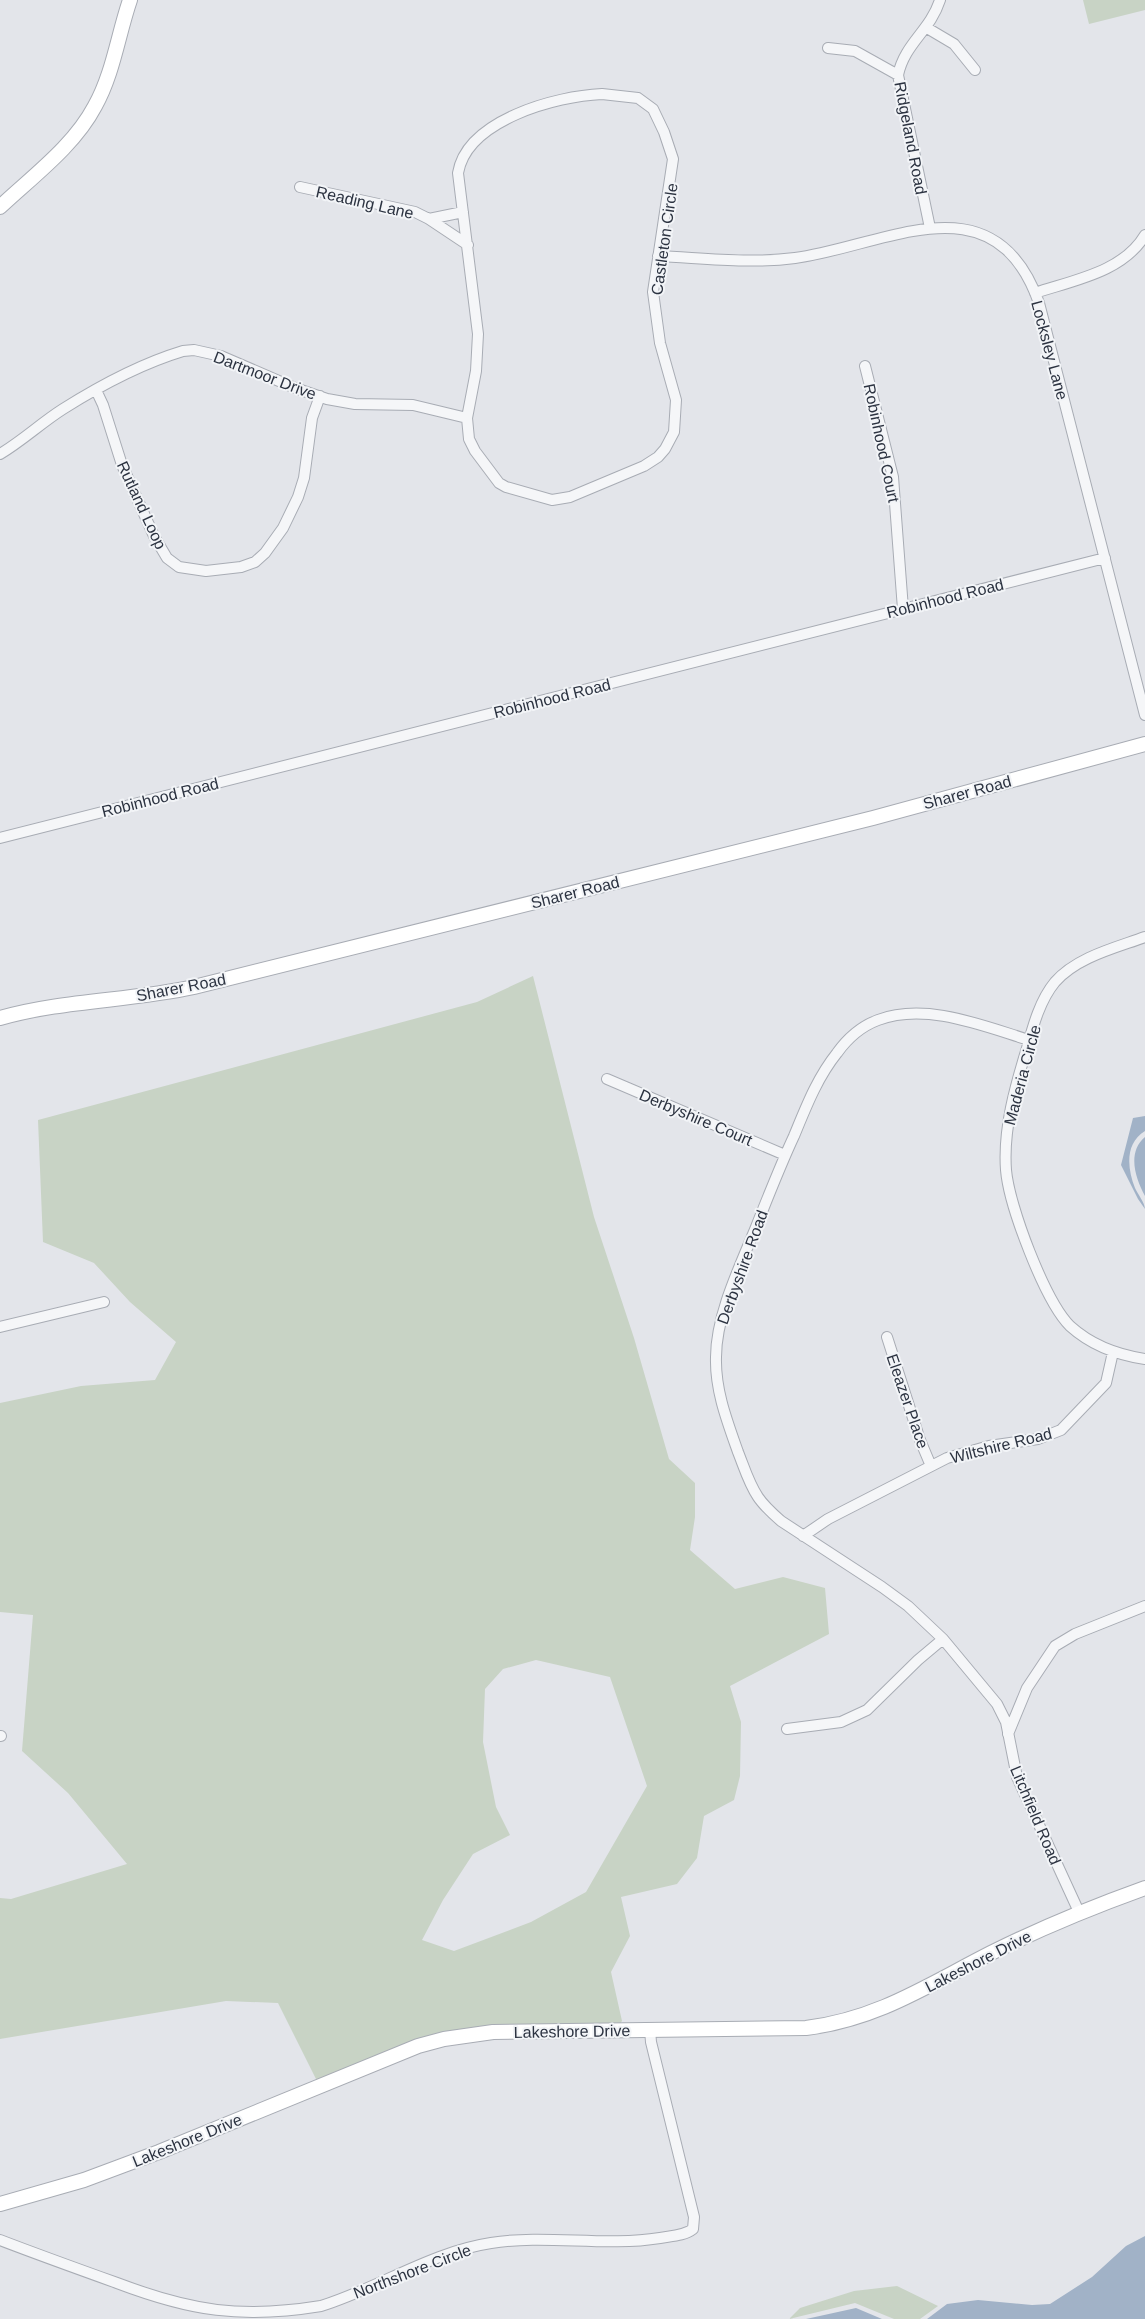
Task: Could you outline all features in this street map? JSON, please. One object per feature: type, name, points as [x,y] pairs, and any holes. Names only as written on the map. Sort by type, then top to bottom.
[{"type":"street","points":[[0,206],[72,140],[96,106],[103,90],[130,0]]},
{"type":"street","name":"Ridgeland Road","points":[[930,228],[898,75],[901,62],[907,50],[935,16],[940,0]]},
{"type":"street","points":[[926,28],[954,44],[974,70]]},
{"type":"street","points":[[828,48],[855,51],[898,75]]},
{"type":"street","name":"Castleton Circle","points":[[588,94],[638,98],[653,109],[664,132],[673,159],[672,180],[653,292],[660,343],[676,400],[674,432],[665,449],[658,457],[622,477],[570,496],[552,500],[506,488],[493,478],[469,440],[466,418],[476,371],[478,334],[468,244],[458,173],[460,160],[477,139],[507,119],[547,102],[588,94]]},
{"type":"street","name":"Reading Lane","points":[[300,187],[414,212],[429,219],[468,244]]},
{"type":"street","points":[[429,219],[464,212]]},
{"type":"street","name":"Locksley Lane","points":[[658,256],[773,260],[797,258],[930,228],[967,230],[992,240],[1016,262],[1035,293],[1145,715]]},
{"type":"street","points":[[1035,293],[1122,261],[1138,248],[1145,235]]},
{"type":"street","name":"Dartmoor Drive","points":[[0,454],[14,446],[63,409],[134,369],[167,356],[194,350],[221,356],[320,396],[354,404],[413,405],[466,418]]},
{"type":"street","name":"Robinhood Court","points":[[866,366],[893,477],[902,609]]},
{"type":"street","name":"Rutland Loop","points":[[96,390],[131,487],[167,558],[179,567],[206,571],[241,567],[255,562],[265,553],[283,528],[298,497],[304,478],[312,418],[320,396]]},
{"type":"street","name":"Robinhood Road","points":[[0,838],[1105,558]]},
{"type":"street","name":"Sharer Road","points":[[0,1018],[46,1009],[151,995],[203,984],[863,820],[1145,744]]},
{"type":"street","name":"Maderia Circle","points":[[1145,937],[1090,958],[1075,966],[1060,977],[1048,991],[1040,1007],[1029,1040],[1007,1129],[1006,1170],[1010,1196],[1018,1221],[1038,1272],[1063,1318],[1082,1336],[1113,1352],[1145,1359]]},
{"type":"street","name":"Derbyshire Road","points":[[1008,1734],[1002,1712],[943,1639],[908,1606],[882,1587],[781,1521],[757,1496],[745,1471],[725,1414],[716,1369],[718,1338],[727,1303],[785,1155],[814,1089],[836,1053],[859,1031],[879,1020],[902,1016],[936,1014],[973,1022],[1029,1040]]},
{"type":"street","name":"Derbyshire Court","points":[[607,1079],[785,1155]]},
{"type":"street","points":[[0,1327],[104,1302]]},
{"type":"street","name":"Eleazer Place","points":[[886,1337],[920,1440],[931,1466]]},
{"type":"street","name":"Wiltshire Road","points":[[803,1536],[828,1519],[904,1482],[931,1466],[971,1451],[1038,1439],[1061,1430],[1106,1383],[1113,1352]]},
{"type":"street","points":[[1008,1734],[1027,1688],[1055,1646],[1075,1634],[1145,1606]]},
{"type":"street","points":[[787,1729],[841,1722],[867,1710],[918,1660],[943,1639]]},
{"type":"street","name":"Litchfield Road","points":[[1008,1734],[1017,1777],[1079,1912]]},
{"type":"street","name":"Lakeshore Drive","points":[[0,2204],[84,2180],[159,2152],[367,2065],[444,2038],[493,2032],[806,2028],[854,2020],[899,2002],[989,1954],[1079,1912],[1145,1888]]},
{"type":"street","name":"Northshore Circle","points":[[0,2240],[193,2311],[222,2316],[261,2317],[302,2311],[324,2305],[440,2258],[492,2243],[620,2242],[681,2234],[693,2229],[694,2217],[651,2042],[650,2030]]},
{"type":"green space","points":[[1083,0],[1145,0],[1145,10],[1089,24]]},
{"type":"green space","points":[[533,976],[594,1217],[634,1338],[669,1459],[695,1483],[695,1517],[690,1550],[735,1589],[783,1577],[825,1588],[829,1634],[730,1686],[741,1722],[740,1776],[734,1800],[704,1816],[697,1858],[677,1884],[621,1897],[630,1936],[611,1972],[622,2021],[618,2026],[416,2041],[317,2081],[278,2003],[226,2001],[0,2039],[0,1898],[11,1899],[127,1864],[68,1793],[22,1751],[33,1615],[0,1612],[0,1403],[81,1386],[155,1380],[176,1342],[130,1302],[94,1263],[43,1242],[38,1120],[477,1002]],"holes":[[[536,1660],[610,1677],[647,1786],[586,1892],[531,1922],[454,1951],[422,1940],[443,1900],[473,1854],[510,1835],[496,1807],[483,1742],[485,1689],[503,1669]]]},
{"type":"green space","points":[[897,2286],[938,2306],[920,2319],[894,2319],[855,2303],[789,2319],[800,2308],[854,2291]]},
{"type":"water","points":[[1145,1116],[1145,1131],[1134,1142],[1129,1164],[1132,1180],[1145,1209],[1121,1165],[1133,1118]]},
{"type":"water","points":[[1145,1137],[1145,1196],[1138,1181],[1134,1158],[1139,1143]]},
{"type":"water","points":[[1145,2236],[1145,2319],[927,2319],[947,2304],[978,2300],[1032,2305],[1050,2304],[1092,2277],[1126,2246]]},
{"type":"water","points":[[856,2308],[882,2319],[806,2319]]}]
